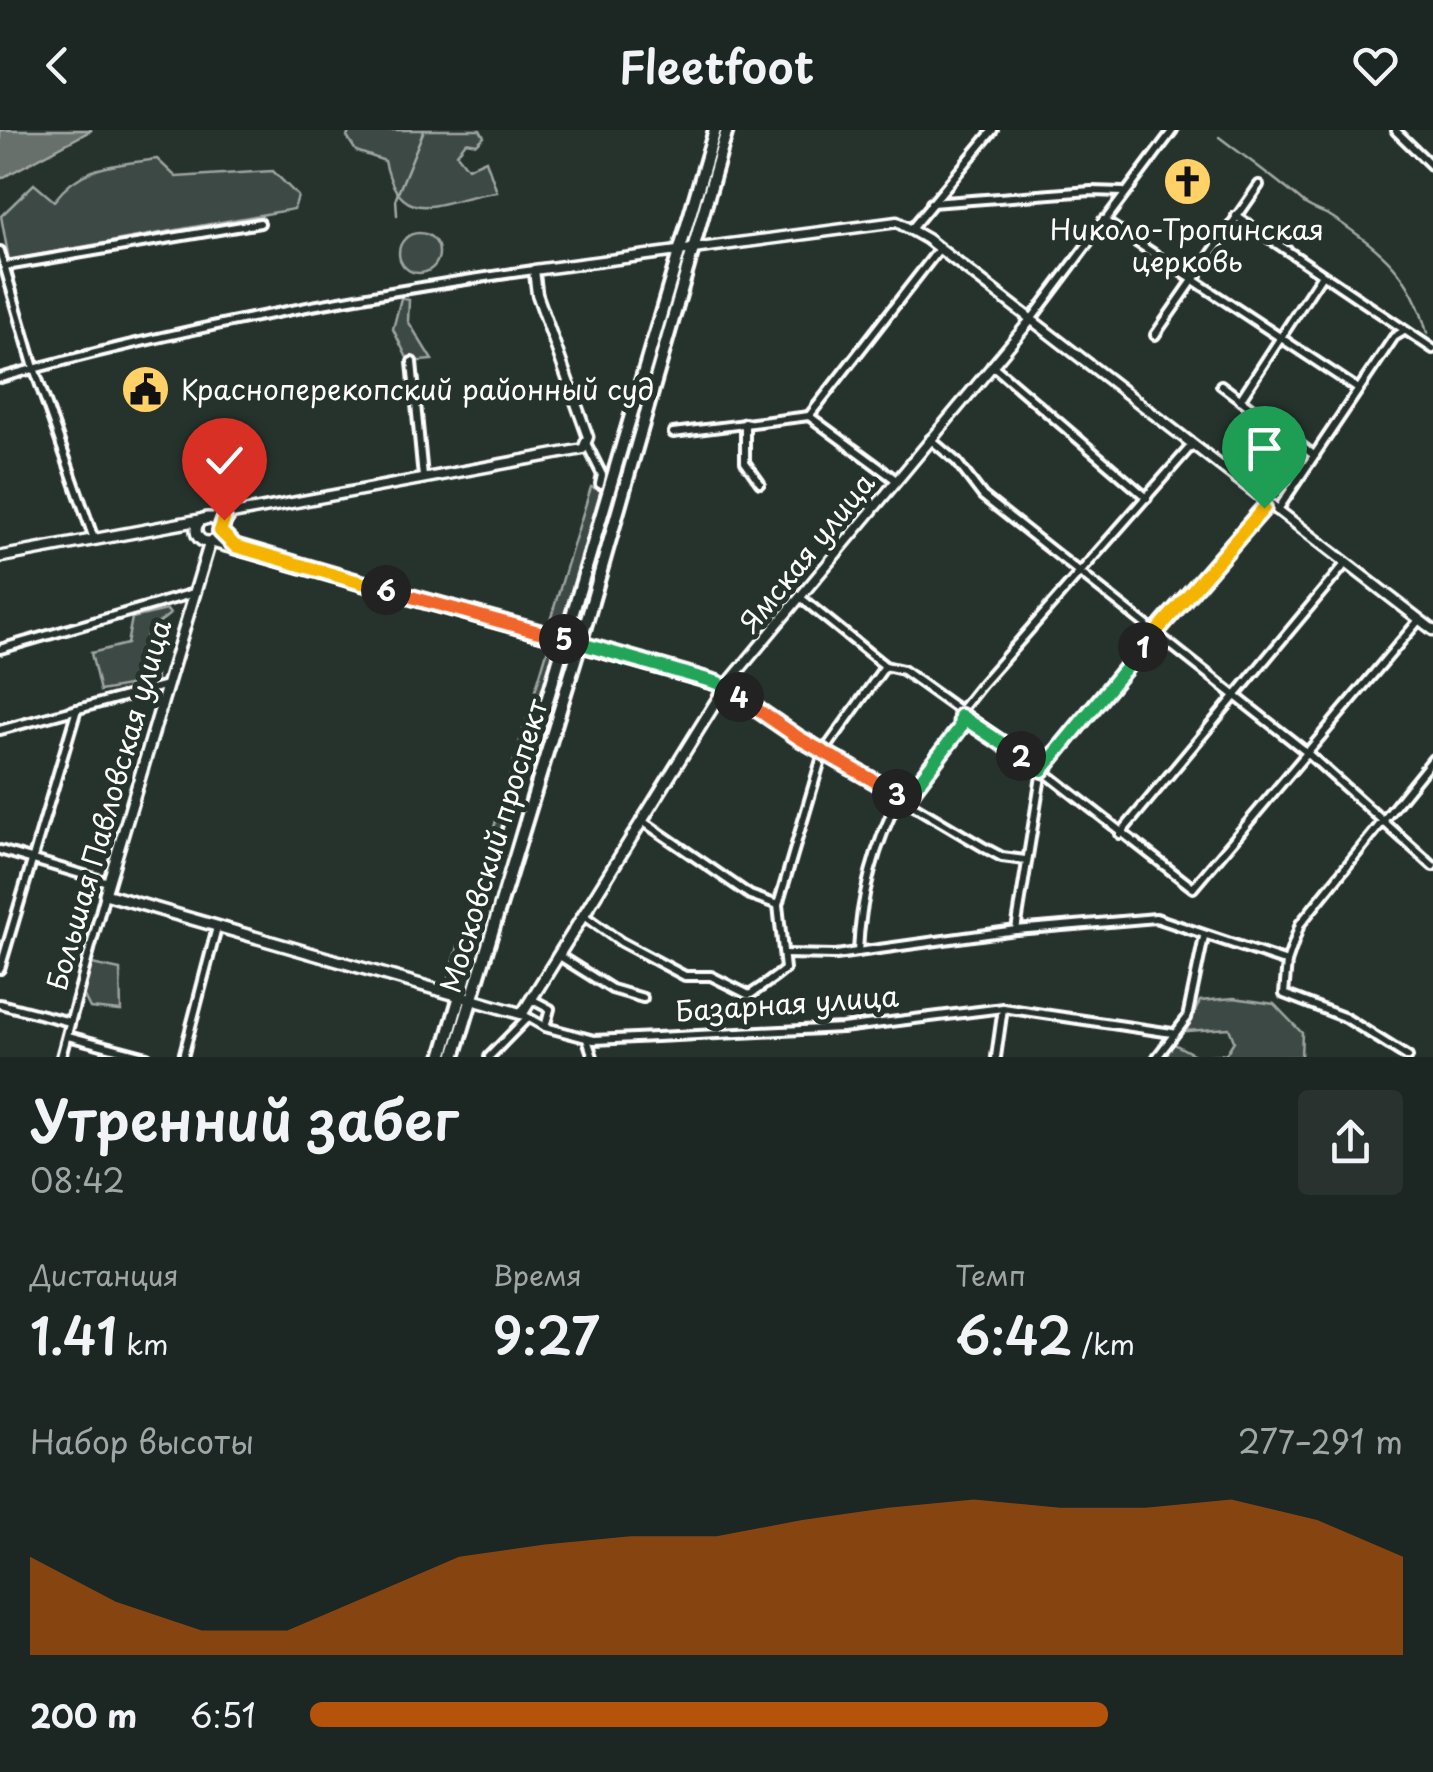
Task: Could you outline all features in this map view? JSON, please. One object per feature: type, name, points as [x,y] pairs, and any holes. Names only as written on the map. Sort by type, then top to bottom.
[{"type":"main road","name":"Московский проспект","points":[[574,642],[715,130]]},
{"type":"main road","name":"Московский проспект","points":[[442,1057],[465,1000],[727,130]]},
{"type":"main road","points":[[0,557],[205,518],[214,520],[235,546]]},
{"type":"main road","points":[[205,518],[196,528],[205,540]]},
{"type":"main road","points":[[156,528],[235,546],[725,687]]},
{"type":"main road","points":[[205,540],[220,530]]},
{"type":"main road","name":"Большая Павловская улица","points":[[106,894],[202,566],[205,540]]},
{"type":"main road","name":"Ямская улица","points":[[522,1014],[725,687]]},
{"type":"main road","name":"Базарная улица","points":[[106,894],[522,1014]]},
{"type":"main road","name":"Московский проспект","points":[[454,1057],[465,1000]]},
{"type":"street","points":[[912,228],[993,130]]},
{"type":"street","name":"Ямская улица","points":[[725,687],[1030,322],[1172,130]]},
{"type":"street","points":[[1396,131],[1433,167]]},
{"type":"street","points":[[1155,335],[1258,185]]},
{"type":"street","points":[[931,204],[1091,190],[1125,192]]},
{"type":"street","points":[[1236,216],[1433,349]]},
{"type":"street","points":[[1103,220],[1358,389]]},
{"type":"street","points":[[0,378],[357,294],[889,222],[912,228],[1433,630]]},
{"type":"street","points":[[6,266],[260,223]]},
{"type":"street","points":[[809,416],[939,249]]},
{"type":"street","points":[[0,251],[34,368],[94,540]]},
{"type":"street","points":[[534,270],[537,294],[587,445],[602,474],[600,484]]},
{"type":"street","points":[[1240,400],[1321,276]]},
{"type":"street","points":[[1278,511],[1394,337],[1404,331]]},
{"type":"street","points":[[412,362],[423,476]]},
{"type":"street","points":[[992,366],[1147,498]]},
{"type":"street","points":[[1221,385],[1315,456]]},
{"type":"street","points":[[673,433],[809,416],[896,480]]},
{"type":"street","points":[[744,423],[745,462],[760,483]]},
{"type":"street","points":[[930,439],[957,462],[984,496],[1305,751],[1433,864]]},
{"type":"street","points":[[205,518],[587,445]]},
{"type":"street","points":[[858,952],[859,919],[883,828],[960,728],[961,716],[1014,646],[1084,572],[1192,445]]},
{"type":"street","points":[[1016,930],[1042,770],[1154,633],[1268,504]]},
{"type":"street","points":[[220,530],[236,512]]},
{"type":"street","points":[[1120,834],[1346,563]]},
{"type":"street","points":[[0,649],[194,593]]},
{"type":"street","points":[[800,598],[885,666],[903,670],[961,716],[1042,770],[1194,888],[1305,751],[1419,620]]},
{"type":"street","points":[[582,914],[621,942],[686,976],[710,976],[750,995],[764,980],[779,976],[785,969],[778,905],[823,753],[885,666]]},
{"type":"street","points":[[0,730],[166,685]]},
{"type":"street","points":[[725,687],[823,753],[1002,858],[1025,860]]},
{"type":"street","points":[[0,968],[77,709]]},
{"type":"street","points":[[1408,1057],[1346,1018],[1284,994],[1287,962],[1300,924],[1433,759]]},
{"type":"street","points":[[640,819],[750,894],[778,905]]},
{"type":"street","points":[[0,850],[108,882]]},
{"type":"street","name":"Большая Павловская улица","points":[[61,1057],[106,894]]},
{"type":"street","points":[[784,954],[858,952],[1016,930],[1156,918],[1287,962]]},
{"type":"street","points":[[183,1057],[217,927]]},
{"type":"street","points":[[1157,1057],[1187,1018],[1204,937]]},
{"type":"street","points":[[560,957],[612,989],[643,998]]},
{"type":"street","points":[[533,1000],[550,1009],[545,1027]]},
{"type":"street","points":[[0,1004],[70,1022]]},
{"type":"street","points":[[996,1057],[1002,1008]]},
{"type":"street","name":"Базарная улица","points":[[522,1014],[545,1027],[587,1039],[842,1028],[1002,1008],[1172,1033]]},
{"type":"street","points":[[489,1057],[530,1020],[522,1014]]},
{"type":"street","points":[[68,1036],[147,1057]]},
{"type":"street","points":[[587,1039],[593,1057]]},
{"type":"street","points":[[105,1047],[109,1057]]},
{"type":"shaded area","points":[[0,130],[92,130],[0,179]]},
{"type":"shaded area","points":[[350,130],[480,130],[484,137],[477,144],[466,142],[457,154],[468,168],[486,160],[497,192],[442,204],[413,205],[392,184],[385,161],[356,151],[347,137]]},
{"type":"shaded area","points":[[157,159],[176,177],[273,171],[298,196],[294,209],[9,260],[1,216],[34,184],[54,201],[87,173]]},
{"type":"shaded area","points":[[419,233],[433,239],[439,253],[433,267],[419,273],[405,267],[399,253],[405,239]]},
{"type":"shaded area","points":[[401,298],[409,300],[408,321],[432,360],[409,362],[393,329]]},
{"type":"shaded area","points":[[591,487],[606,492],[564,620],[557,626],[549,624]]},
{"type":"shaded area","points":[[167,610],[170,614],[147,632],[156,681],[100,691],[91,653],[127,644],[132,618]]},
{"type":"shaded area","points":[[548,648],[558,660],[456,980],[446,987]]},
{"type":"shaded area","points":[[92,964],[120,970],[121,1011],[90,1008],[82,992]]},
{"type":"shaded area","points":[[1234,998],[1274,1004],[1302,1033],[1301,1057],[1163,1057],[1172,1043],[1197,1056],[1226,1054],[1234,1041],[1229,1028],[1186,1031],[1200,1001]]},
{"type":"waterway","points":[[397,215],[396,198],[424,130]]},
{"type":"waterway","points":[[1219,137],[1304,203],[1332,217],[1380,252],[1413,294],[1427,333]]},
{"type":"place","name":"Николо-Тропинская церковь","points":[[1187,182]]},
{"type":"place","name":"Красноперекопский районный суд","points":[[146,390]]},
{"type":"route","points":[[224,520],[222,536],[235,546],[718,683],[799,738],[906,799],[960,728],[961,716],[1042,770],[1154,633],[1264,508]]}]
